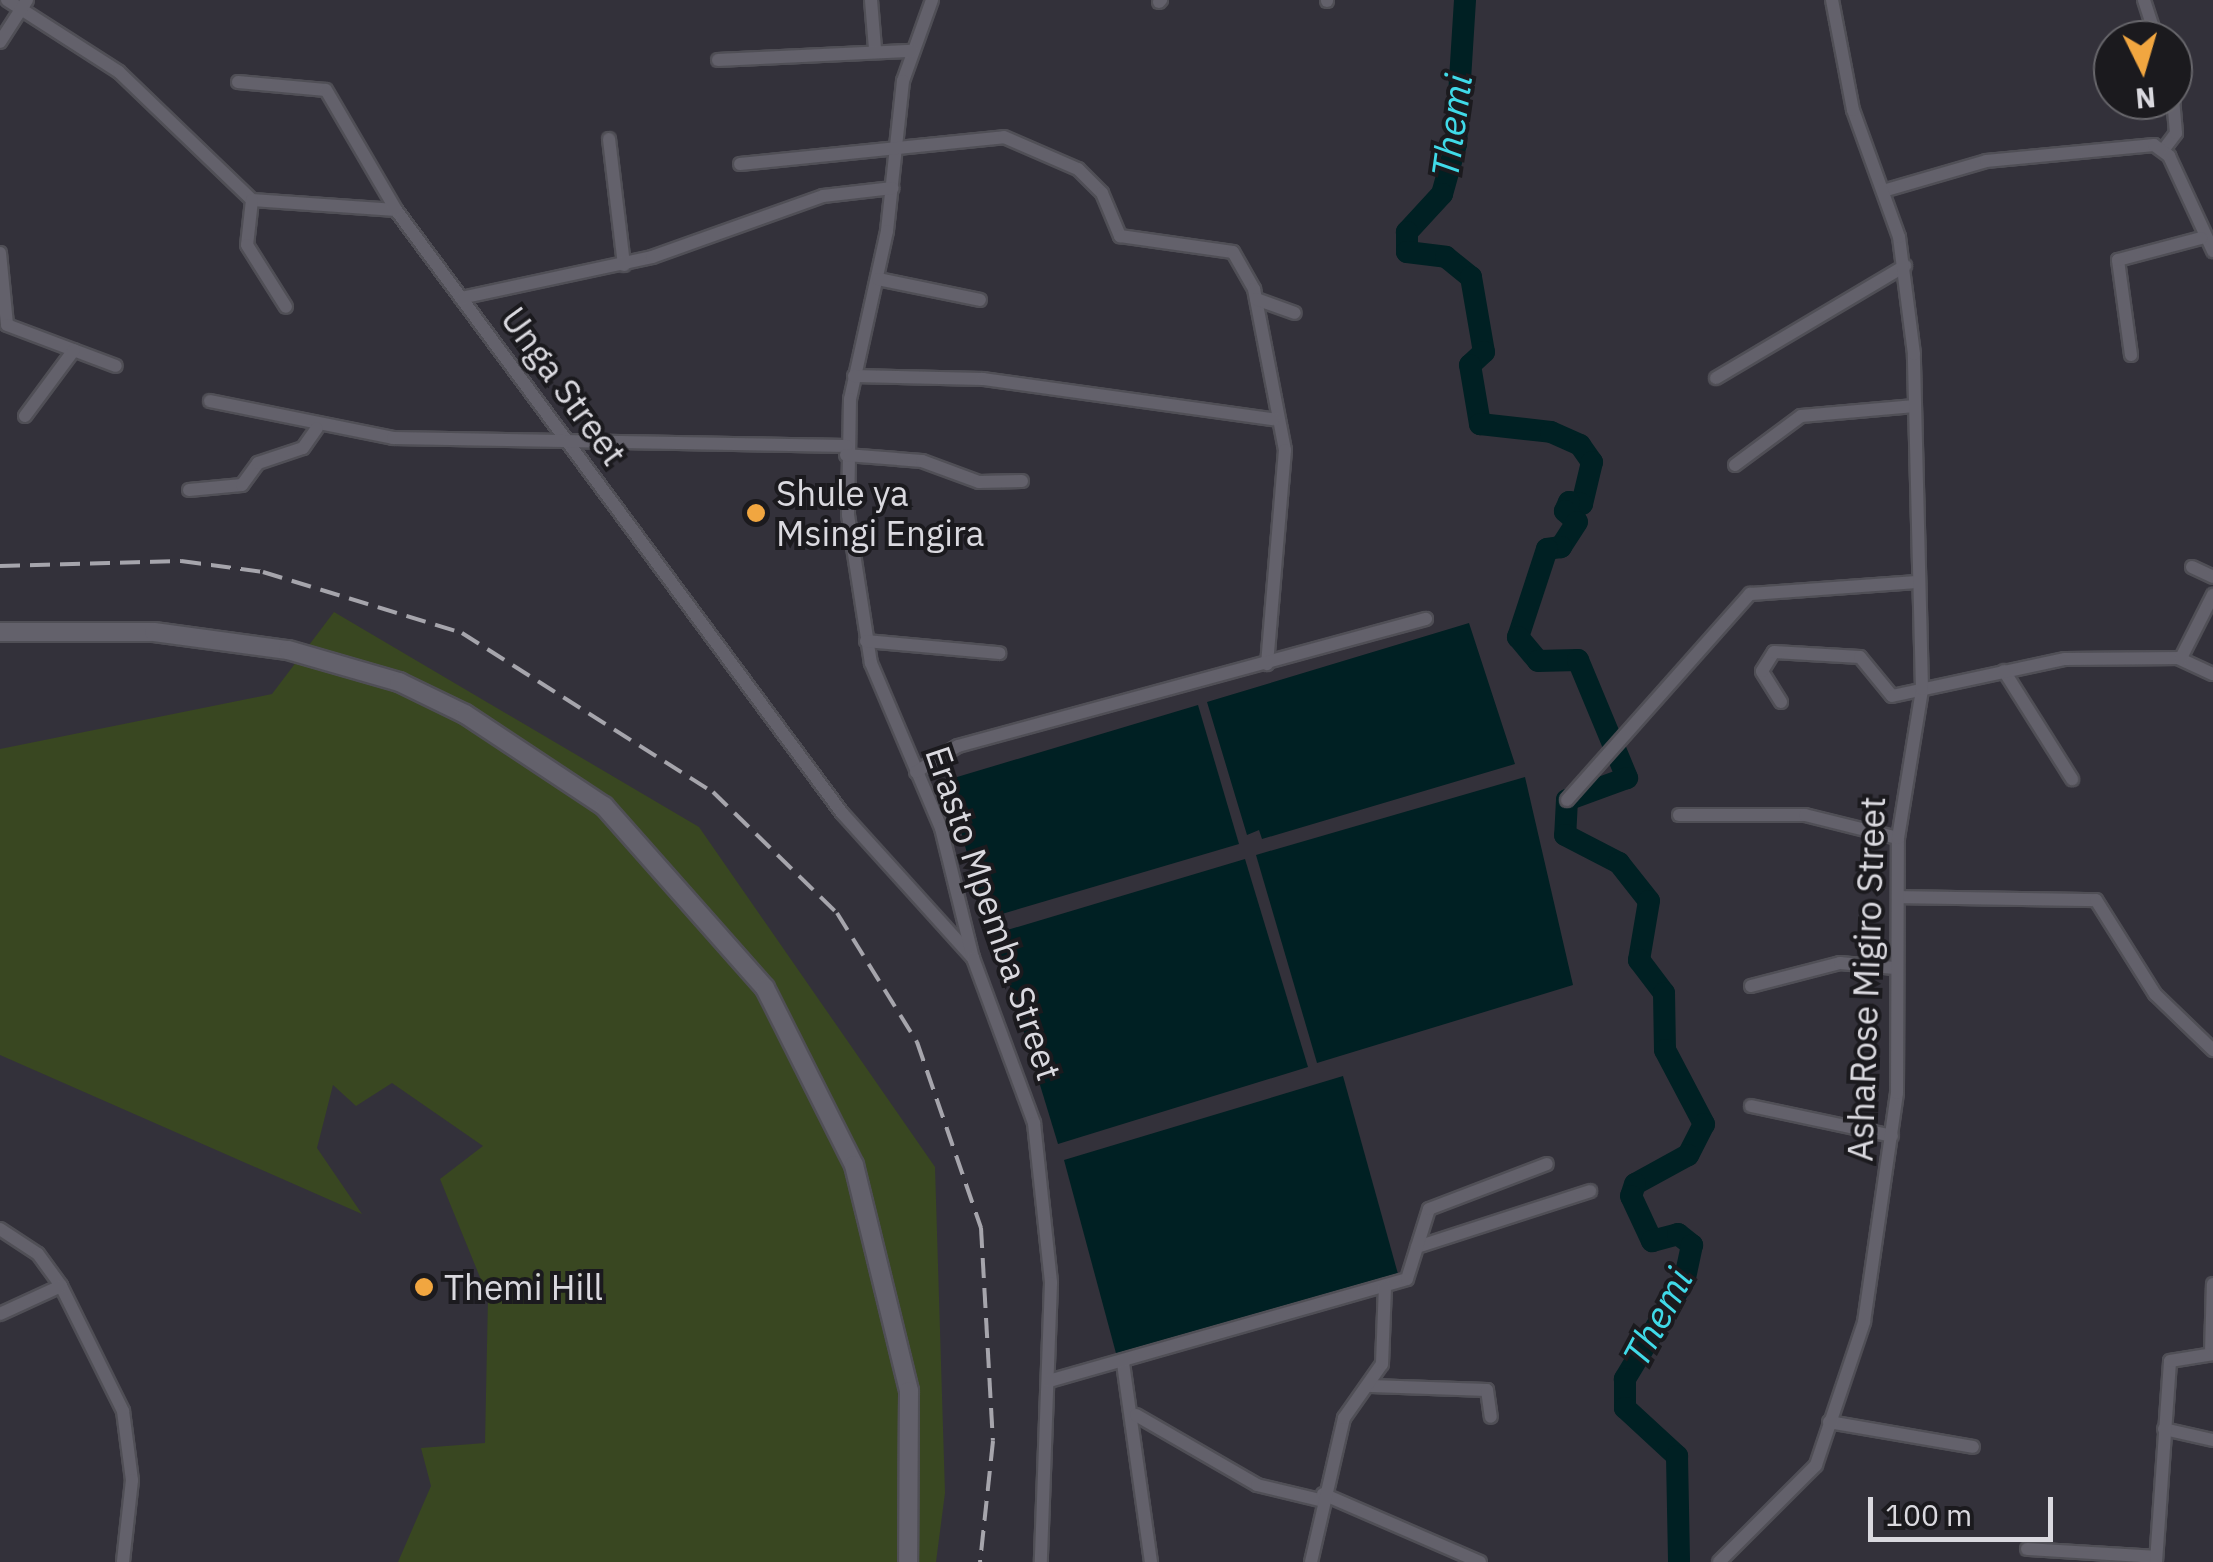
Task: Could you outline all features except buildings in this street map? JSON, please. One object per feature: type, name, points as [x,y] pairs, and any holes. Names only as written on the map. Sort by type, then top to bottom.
[{"type":"street","points":[[6,0],[24,6],[119,72],[252,200],[396,210]]},
{"type":"street","points":[[871,0],[875,49]]},
{"type":"street","name":"Erasto Mpemba Street","points":[[932,0],[912,51],[878,279],[854,376],[846,450],[866,641],[954,869],[973,958],[1034,1123],[1051,1282],[1041,1562]]},
{"type":"street","name":"AshaRose Migiro Street","points":[[1719,1562],[1807,1482],[1864,1322],[1892,1136],[1898,838],[1922,690],[1915,406],[1906,266],[1853,110],[1832,0]]},
{"type":"street","points":[[0,42],[24,6]]},
{"type":"street","points":[[718,60],[875,49],[912,51]]},
{"type":"street","name":"Unga Street","points":[[238,82],[326,90],[396,210],[842,813],[973,958]]},
{"type":"street","points":[[2164,149],[2176,133],[2175,120]]},
{"type":"street","points":[[740,164],[897,149],[980,136],[1039,147],[1102,193],[1120,236],[1233,252],[1256,299],[1286,494],[1267,664]]},
{"type":"street","points":[[610,139],[624,265]]},
{"type":"street","points":[[1883,191],[2032,154],[2132,143],[2164,149]]},
{"type":"street","points":[[2164,149],[2201,238],[2213,251]]},
{"type":"street","points":[[461,298],[624,265],[823,196],[893,188]]},
{"type":"street","points":[[252,200],[247,245],[286,307]]},
{"type":"street","points":[[2131,355],[2118,260],[2201,238]]},
{"type":"street","points":[[0,253],[7,325],[116,366]]},
{"type":"street","points":[[1716,378],[1906,266]]},
{"type":"street","points":[[878,279],[980,300]]},
{"type":"street","points":[[1256,299],[1295,313]]},
{"type":"street","points":[[26,416],[74,350]]},
{"type":"street","points":[[854,376],[983,379],[1273,419]]},
{"type":"street","points":[[210,400],[316,428],[570,443],[846,450],[922,461],[979,482],[1022,481]]},
{"type":"street","points":[[1735,464],[1801,416],[1915,406]]},
{"type":"street","points":[[189,490],[242,485],[258,464],[303,448],[316,428]]},
{"type":"street","points":[[2192,568],[2213,577]]},
{"type":"street","points":[[1567,800],[1750,594],[1918,582]]},
{"type":"street","points":[[2178,658],[2191,650],[2213,595]]},
{"type":"street","points":[[916,772],[958,746],[1426,619]]},
{"type":"street","points":[[0,632],[154,632],[288,650],[399,682],[465,714],[604,806],[765,988],[854,1165],[909,1390],[908,1562]]},
{"type":"street","points":[[866,641],[999,653]]},
{"type":"street","points":[[1782,702],[1764,684],[1763,660],[1794,650],[1860,657],[1892,696],[2004,671],[2104,655],[2178,658],[2213,674]]},
{"type":"street","points":[[2004,671],[2072,778]]},
{"type":"street","points":[[1679,815],[1805,815],[1898,838]]},
{"type":"street","points":[[1898,897],[2096,900],[2155,994],[2213,1050]]},
{"type":"street","points":[[1751,986],[1840,964],[1896,968]]},
{"type":"street","points":[[1751,1106],[1892,1136]]},
{"type":"street","points":[[1049,1382],[1385,1286],[1412,1274],[1429,1208],[1547,1164]]},
{"type":"street","points":[[1417,1247],[1590,1191]]},
{"type":"street","points":[[0,1229],[38,1254],[61,1286],[131,1438],[124,1562]]},
{"type":"street","points":[[2027,1549],[2156,1560],[2170,1361],[2212,1354],[2213,1284]]},
{"type":"street","points":[[0,1314],[61,1286]]},
{"type":"street","points":[[1311,1562],[1322,1497],[1344,1418],[1372,1386],[1386,1340],[1385,1286]]},
{"type":"street","points":[[1123,1363],[1136,1415],[1151,1562]]},
{"type":"street","points":[[1372,1386],[1486,1390],[1492,1417]]},
{"type":"street","points":[[1136,1415],[1257,1485],[1322,1497],[1480,1562]]},
{"type":"street","points":[[1829,1422],[1973,1447]]},
{"type":"street","points":[[2164,1429],[2213,1440]]},
{"type":"green space","points":[[334,612],[699,827],[935,1167],[945,1493],[936,1562],[398,1562],[431,1486],[421,1448],[485,1443],[488,1297],[440,1179],[483,1146],[392,1083],[356,1106],[333,1085],[317,1148],[362,1214],[0,1055],[0,749],[272,694]]},
{"type":"shaded area","points":[[1469,623],[1515,764],[1262,839],[1259,830],[1247,835],[1207,702]]},
{"type":"shaded area","points":[[1198,705],[1239,844],[985,919],[947,780]]},
{"type":"shaded area","points":[[1525,777],[1573,985],[1317,1063],[1256,855]]},
{"type":"shaded area","points":[[1245,859],[1308,1067],[1058,1144],[994,934]]},
{"type":"shaded area","points":[[1343,1076],[1398,1274],[1117,1357],[1064,1160]]},
{"type":"waterway","name":"Themi","points":[[1465,0],[1456,144],[1442,194],[1407,232],[1407,252],[1446,257],[1471,277],[1484,352],[1470,365],[1480,424],[1551,432],[1580,445],[1592,462],[1582,504],[1569,502],[1565,511],[1577,522],[1561,547],[1547,549],[1518,637],[1538,661],[1578,660],[1627,778],[1567,800],[1565,835],[1619,863],[1649,901],[1639,960],[1664,993],[1665,1050],[1704,1124],[1688,1155],[1635,1184],[1631,1196],[1652,1241],[1678,1234],[1692,1245],[1685,1279],[1625,1379],[1625,1408],[1677,1456],[1679,1562]]},
{"type":"railway","points":[[0,566],[181,561],[263,572],[462,633],[713,792],[837,913],[917,1042],[981,1228],[993,1441],[980,1562]]},
{"type":"place","name":"Shule ya Msingi Engira","points":[[756,513]]},
{"type":"place","name":"Themi Hill","points":[[424,1287]]}]
